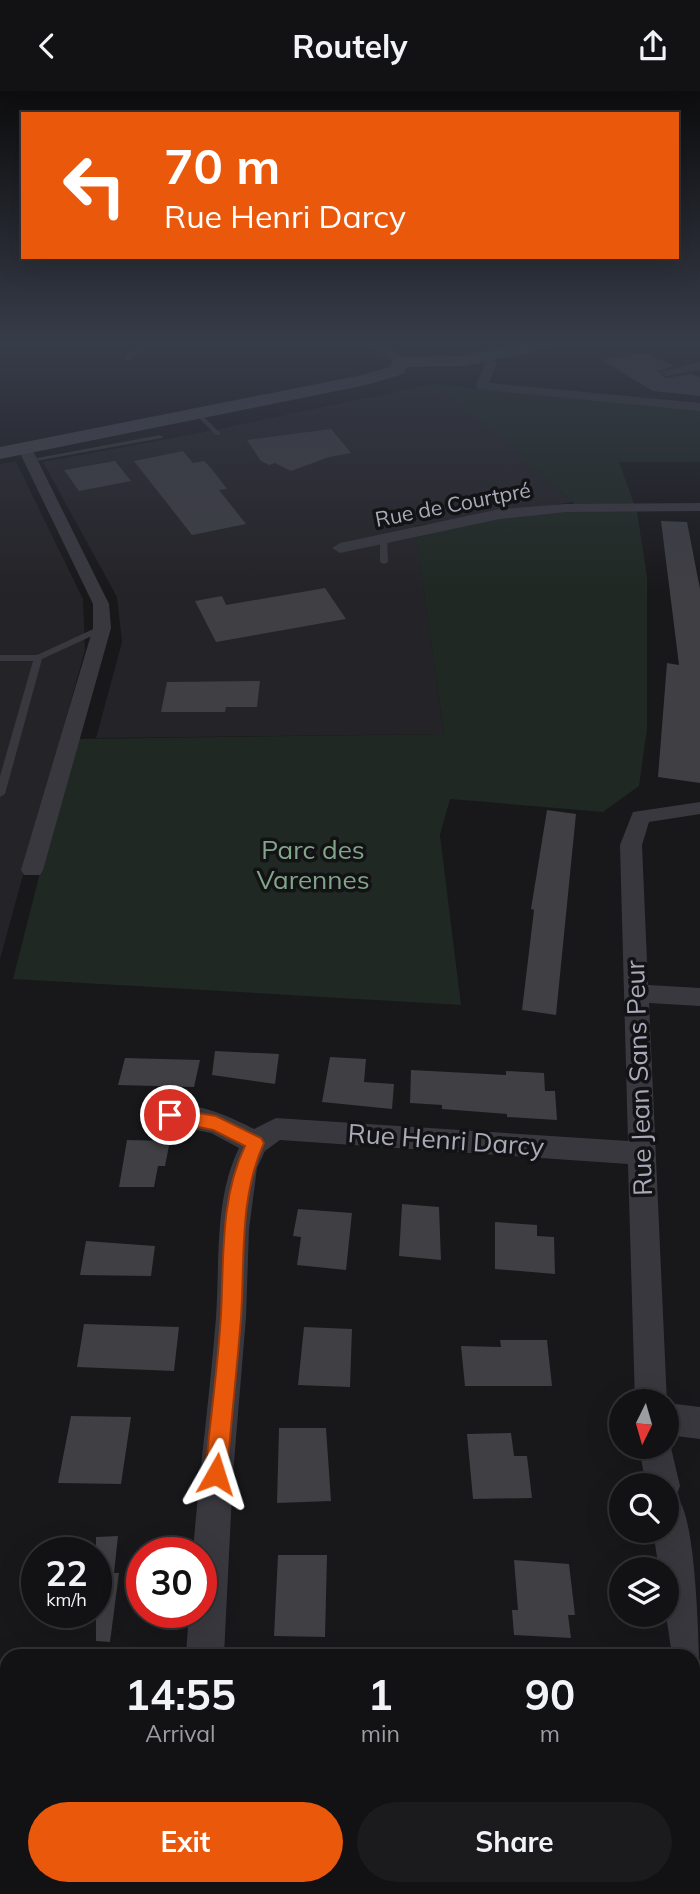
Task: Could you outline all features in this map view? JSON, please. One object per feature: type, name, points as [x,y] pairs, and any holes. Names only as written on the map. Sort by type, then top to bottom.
[{"type":"main road","points":[[0,453],[27,455],[143,427]]},
{"type":"street","points":[[27,455],[101,604],[102,628],[32,870]]},
{"type":"street","name":"Rue de Courtpré","points":[[341,548],[500,514],[566,507],[697,507]]},
{"type":"street","points":[[697,507],[700,525]]},
{"type":"street","name":"Rue Jean Sans Peur","points":[[651,1389],[631,845],[640,817],[700,808]]},
{"type":"street","points":[[636,993],[700,997]]},
{"type":"street","points":[[170,1115],[216,1123],[255,1143],[243,1168],[234,1229],[231,1317],[216,1474],[205,1649]]},
{"type":"street","name":"Rue Henri Darcy","points":[[255,1143],[276,1129],[642,1153]]},
{"type":"street","points":[[679,1420],[700,1423]]},
{"type":"street","points":[[672,1543],[690,1649]]},
{"type":"lane","points":[[211,427],[218,434]]},
{"type":"lane","points":[[27,455],[160,437]]},
{"type":"lane","points":[[383,539],[384,562]]},
{"type":"lane","points":[[0,658],[38,658],[102,628]]},
{"type":"lane","points":[[0,794],[38,658]]},
{"type":"shaded area","points":[[228,427],[484,427],[573,502],[415,526],[444,734],[96,738],[122,642],[117,597],[43,462]]},
{"type":"shaded area","points":[[16,462],[83,599],[85,650],[0,959],[0,464]]},
{"type":"green space","name":"Parc des Varennes","points":[[484,427],[700,427],[700,462],[619,462],[637,512],[647,576],[647,729],[639,786],[603,812],[450,799],[440,835],[461,1005],[13,979],[74,739],[444,734],[416,536],[502,518],[576,509],[573,502]]},
{"type":"building","points":[[331,429],[351,453],[329,457],[291,471],[275,463],[269,465],[261,461],[247,440]]},
{"type":"building","points":[[183,451],[193,463],[204,461],[211,468],[227,489],[219,490],[246,524],[192,535],[134,461]]},
{"type":"building","points":[[115,461],[131,481],[79,491],[64,470]]},
{"type":"building","points":[[661,521],[687,522],[700,589],[700,783],[658,777],[667,663],[679,665]]},
{"type":"building","points":[[325,588],[346,619],[216,642],[195,601],[222,596],[226,605]]},
{"type":"building","points":[[260,681],[257,707],[226,707],[225,712],[161,712],[167,682]]},
{"type":"building","points":[[547,810],[576,814],[556,1015],[522,1010],[534,910],[531,909]]},
{"type":"building","points":[[215,1051],[279,1054],[275,1084],[212,1075]]},
{"type":"building","points":[[330,1057],[366,1059],[364,1082],[394,1084],[392,1109],[322,1102]]},
{"type":"building","points":[[125,1058],[200,1060],[194,1087],[118,1085]]},
{"type":"building","points":[[411,1070],[506,1075],[506,1071],[544,1073],[545,1091],[555,1091],[557,1120],[507,1117],[507,1114],[442,1109],[442,1105],[410,1103]]},
{"type":"building","points":[[127,1140],[170,1141],[165,1166],[158,1166],[154,1187],[119,1187]]},
{"type":"building","points":[[402,1204],[439,1207],[441,1260],[399,1256]]},
{"type":"building","points":[[298,1209],[352,1213],[346,1270],[297,1265],[301,1237],[293,1236]]},
{"type":"building","points":[[495,1222],[537,1225],[537,1236],[554,1237],[555,1274],[495,1269]]},
{"type":"building","points":[[86,1241],[155,1246],[151,1276],[80,1275]]},
{"type":"building","points":[[84,1324],[179,1327],[174,1371],[77,1367]]},
{"type":"building","points":[[304,1327],[352,1329],[350,1387],[298,1385]]},
{"type":"building","points":[[500,1340],[547,1340],[552,1386],[465,1386],[461,1346],[501,1347]]},
{"type":"building","points":[[71,1416],[131,1417],[121,1484],[58,1483]]},
{"type":"building","points":[[279,1428],[326,1428],[331,1501],[277,1503]]},
{"type":"building","points":[[511,1433],[514,1456],[527,1456],[532,1498],[473,1499],[467,1434]]},
{"type":"building","points":[[118,1536],[114,1573],[119,1573],[112,1627],[112,1537],[96,1537]]},
{"type":"building","points":[[278,1555],[327,1555],[325,1637],[274,1636]]},
{"type":"building","points":[[514,1560],[569,1564],[575,1615],[568,1615],[571,1638],[514,1635],[512,1610],[518,1610]]},
{"type":"building","points":[[96,1628],[112,1628],[110,1642],[96,1641]]},
{"type":"route","points":[[170,1115],[216,1123],[255,1143],[243,1168],[234,1229],[231,1317],[216,1474]]}]
